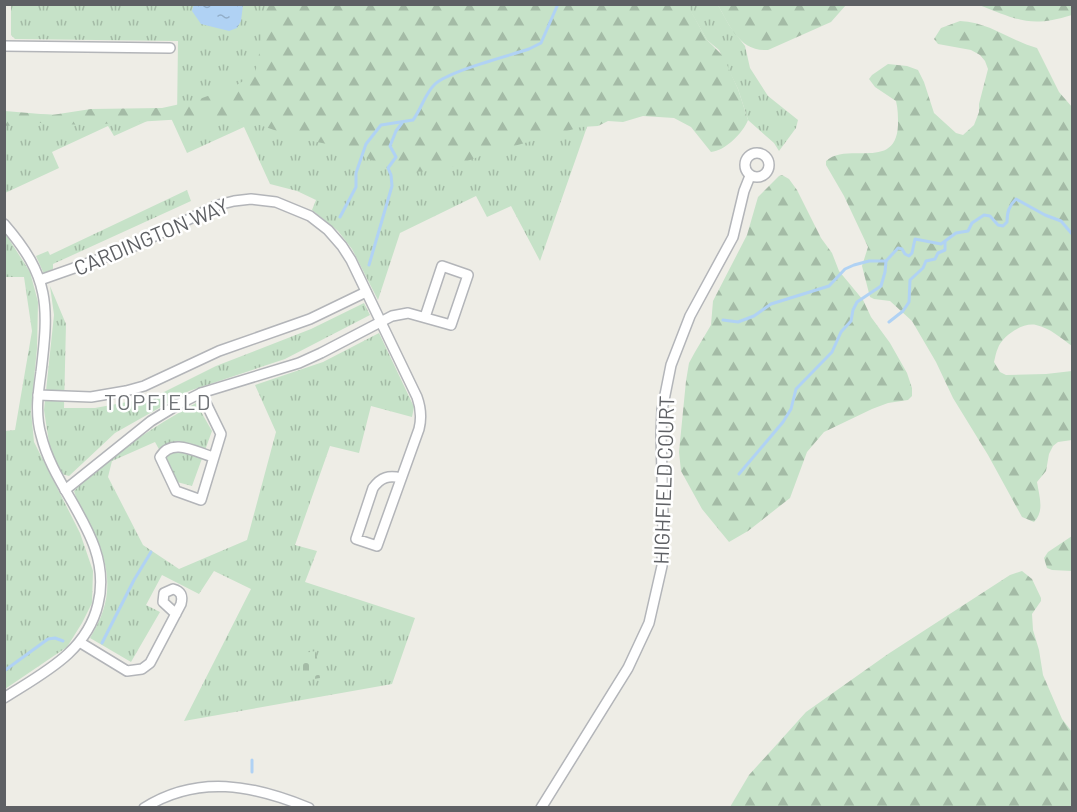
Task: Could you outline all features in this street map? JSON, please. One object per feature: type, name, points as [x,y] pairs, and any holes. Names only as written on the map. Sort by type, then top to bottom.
[{"type":"street","points":[[4,46],[170,48]]},
{"type":"street","name":"HIGHFIELD COURT","points":[[541,807],[628,668],[649,623],[662,566],[661,434],[666,387],[682,332],[733,237],[750,176]]},
{"type":"street","name":"CARDINGTON WAY","points":[[40,280],[128,249],[218,205],[234,201],[251,199],[276,202],[310,216],[328,230],[351,260],[420,408],[422,419],[377,546],[356,539],[373,488],[378,481],[392,476],[401,478]]},
{"type":"street","points":[[4,224],[29,255],[40,280],[46,315],[37,416],[41,436],[52,466],[95,545],[101,573],[98,604],[94,618],[81,643],[53,667],[4,698]]},
{"type":"street","points":[[65,490],[151,421],[201,393],[299,363],[400,313],[452,325],[468,275],[442,266],[425,317]]},
{"type":"street","points":[[38,394],[91,397],[144,386],[219,351],[310,319],[366,292]]},
{"type":"street","points":[[201,393],[221,434],[201,500],[176,491],[160,457],[164,450],[172,446],[179,446],[213,458]]},
{"type":"street","points":[[81,643],[127,671],[142,669],[150,663],[176,614]]},
{"type":"street","points":[[144,807],[175,793],[232,786],[259,790],[309,807]]},
{"type":"green space","points":[[11,4],[642,5],[609,64],[540,261],[511,206],[487,217],[476,196],[400,233],[378,300],[352,249],[338,231],[312,210],[316,200],[297,191],[270,184],[244,127],[187,153],[171,118],[177,118],[178,41],[15,39],[11,35]]},
{"type":"green space","points":[[687,4],[707,40],[723,56],[738,89],[748,120],[733,140],[711,152],[691,127],[674,118],[643,116],[623,122],[608,121],[598,126],[581,127],[483,155],[452,167],[410,172],[389,169],[347,148],[297,138],[251,122],[185,119],[86,125],[40,123],[5,126],[5,111],[52,115],[91,109],[162,108],[194,101],[235,86],[255,74],[265,5]]},
{"type":"green space","points":[[687,5],[718,5],[729,25],[745,46],[750,68],[768,96],[798,120],[796,128],[779,151],[774,143],[748,120],[738,89],[719,50],[707,40]]},
{"type":"green space","points":[[718,5],[846,5],[831,22],[768,50],[750,47],[743,42],[731,29]]},
{"type":"green space","points":[[979,5],[1072,5],[1072,15],[1034,22],[1004,15]]},
{"type":"green space","points":[[960,21],[990,28],[1037,48],[1059,92],[1072,107],[1072,346],[1046,328],[1036,325],[1025,326],[1014,331],[1000,343],[994,362],[1000,372],[1006,375],[1072,371],[1072,440],[1058,442],[1049,454],[1046,471],[1037,482],[1040,508],[1034,522],[1022,517],[953,398],[936,362],[912,321],[890,301],[870,297],[862,266],[868,247],[844,196],[826,165],[826,161],[835,156],[880,152],[889,148],[895,139],[898,125],[896,101],[875,87],[869,79],[888,64],[918,70],[934,113],[956,133],[963,135],[974,125],[988,69],[985,61],[971,50],[938,44],[934,39],[941,28]]},
{"type":"green space","points":[[5,113],[154,118],[114,136],[108,126],[52,152],[59,168],[5,193]]},
{"type":"green space","points":[[782,175],[789,179],[797,190],[821,238],[832,253],[839,271],[863,300],[871,317],[890,343],[907,373],[912,396],[908,400],[888,403],[872,409],[824,432],[807,452],[790,498],[748,531],[729,542],[702,509],[681,471],[679,452],[686,381],[689,363],[711,325],[713,301],[747,235],[758,197]]},
{"type":"green space","points":[[187,190],[191,201],[53,264],[53,269],[44,274],[36,256],[48,251],[50,255]]},
{"type":"green space","points":[[5,233],[30,272],[38,302],[37,348],[31,411],[34,442],[80,533],[93,571],[92,603],[67,647],[5,689],[5,431],[15,430],[32,331],[24,277],[5,277]]},
{"type":"green space","points":[[50,286],[66,324],[64,408],[95,408],[154,397],[216,366],[311,329],[364,303],[370,315],[285,359],[189,391],[115,433],[69,476],[62,474],[50,449],[44,410],[54,315]]},
{"type":"green space","points":[[379,333],[414,407],[412,417],[371,406],[359,453],[330,446],[295,545],[317,551],[305,582],[415,618],[392,684],[184,721],[251,589],[214,571],[199,594],[162,575],[146,605],[160,612],[131,662],[90,638],[106,600],[107,576],[96,537],[74,491],[132,442],[196,403],[212,431],[192,486],[177,482],[155,442],[112,461],[108,477],[143,545],[179,569],[247,540],[276,432],[255,385],[323,362]]},
{"type":"green space","points":[[1072,536],[1072,571],[1047,568],[1044,558],[1048,552]]},
{"type":"green space","points":[[1022,571],[1032,579],[1041,598],[1032,614],[1033,630],[1043,675],[1062,719],[1072,732],[1072,807],[730,807],[749,775],[806,712],[888,654],[1010,575]]},
{"type":"green space","points":[[316,651],[320,678],[301,681],[298,654]]},
{"type":"water","points":[[194,4],[243,5],[241,21],[237,28],[229,31],[201,24],[192,11]]},
{"type":"waterway","points":[[340,217],[356,187],[356,173],[366,144],[381,125],[413,120],[431,88],[442,79],[541,43],[558,4]]},
{"type":"waterway","points":[[369,265],[392,186],[388,168],[396,157],[390,146],[402,123]]},
{"type":"waterway","points":[[723,320],[738,322],[754,316],[771,304],[829,286],[845,269],[869,261],[886,261],[898,248],[909,256],[912,253],[915,239],[941,244],[956,233],[968,231],[972,223],[984,215],[990,216],[998,225],[1003,226],[1007,222],[1010,207],[1016,199],[1061,221],[1072,234]]},
{"type":"waterway","points":[[889,322],[903,311],[909,302],[910,280],[923,268],[926,261],[935,259],[938,253],[945,250],[945,242]]},
{"type":"waterway","points":[[739,474],[783,422],[791,409],[796,389],[832,352],[841,332],[851,321],[857,302],[881,286],[886,261]]},
{"type":"waterway","points":[[102,643],[151,552]]},
{"type":"waterway","points":[[4,671],[48,639],[55,638],[63,641]]},
{"type":"waterway","points":[[252,760],[252,772]]},
{"type":"district","name":"TOPFIELD","points":[[158,401]]}]
